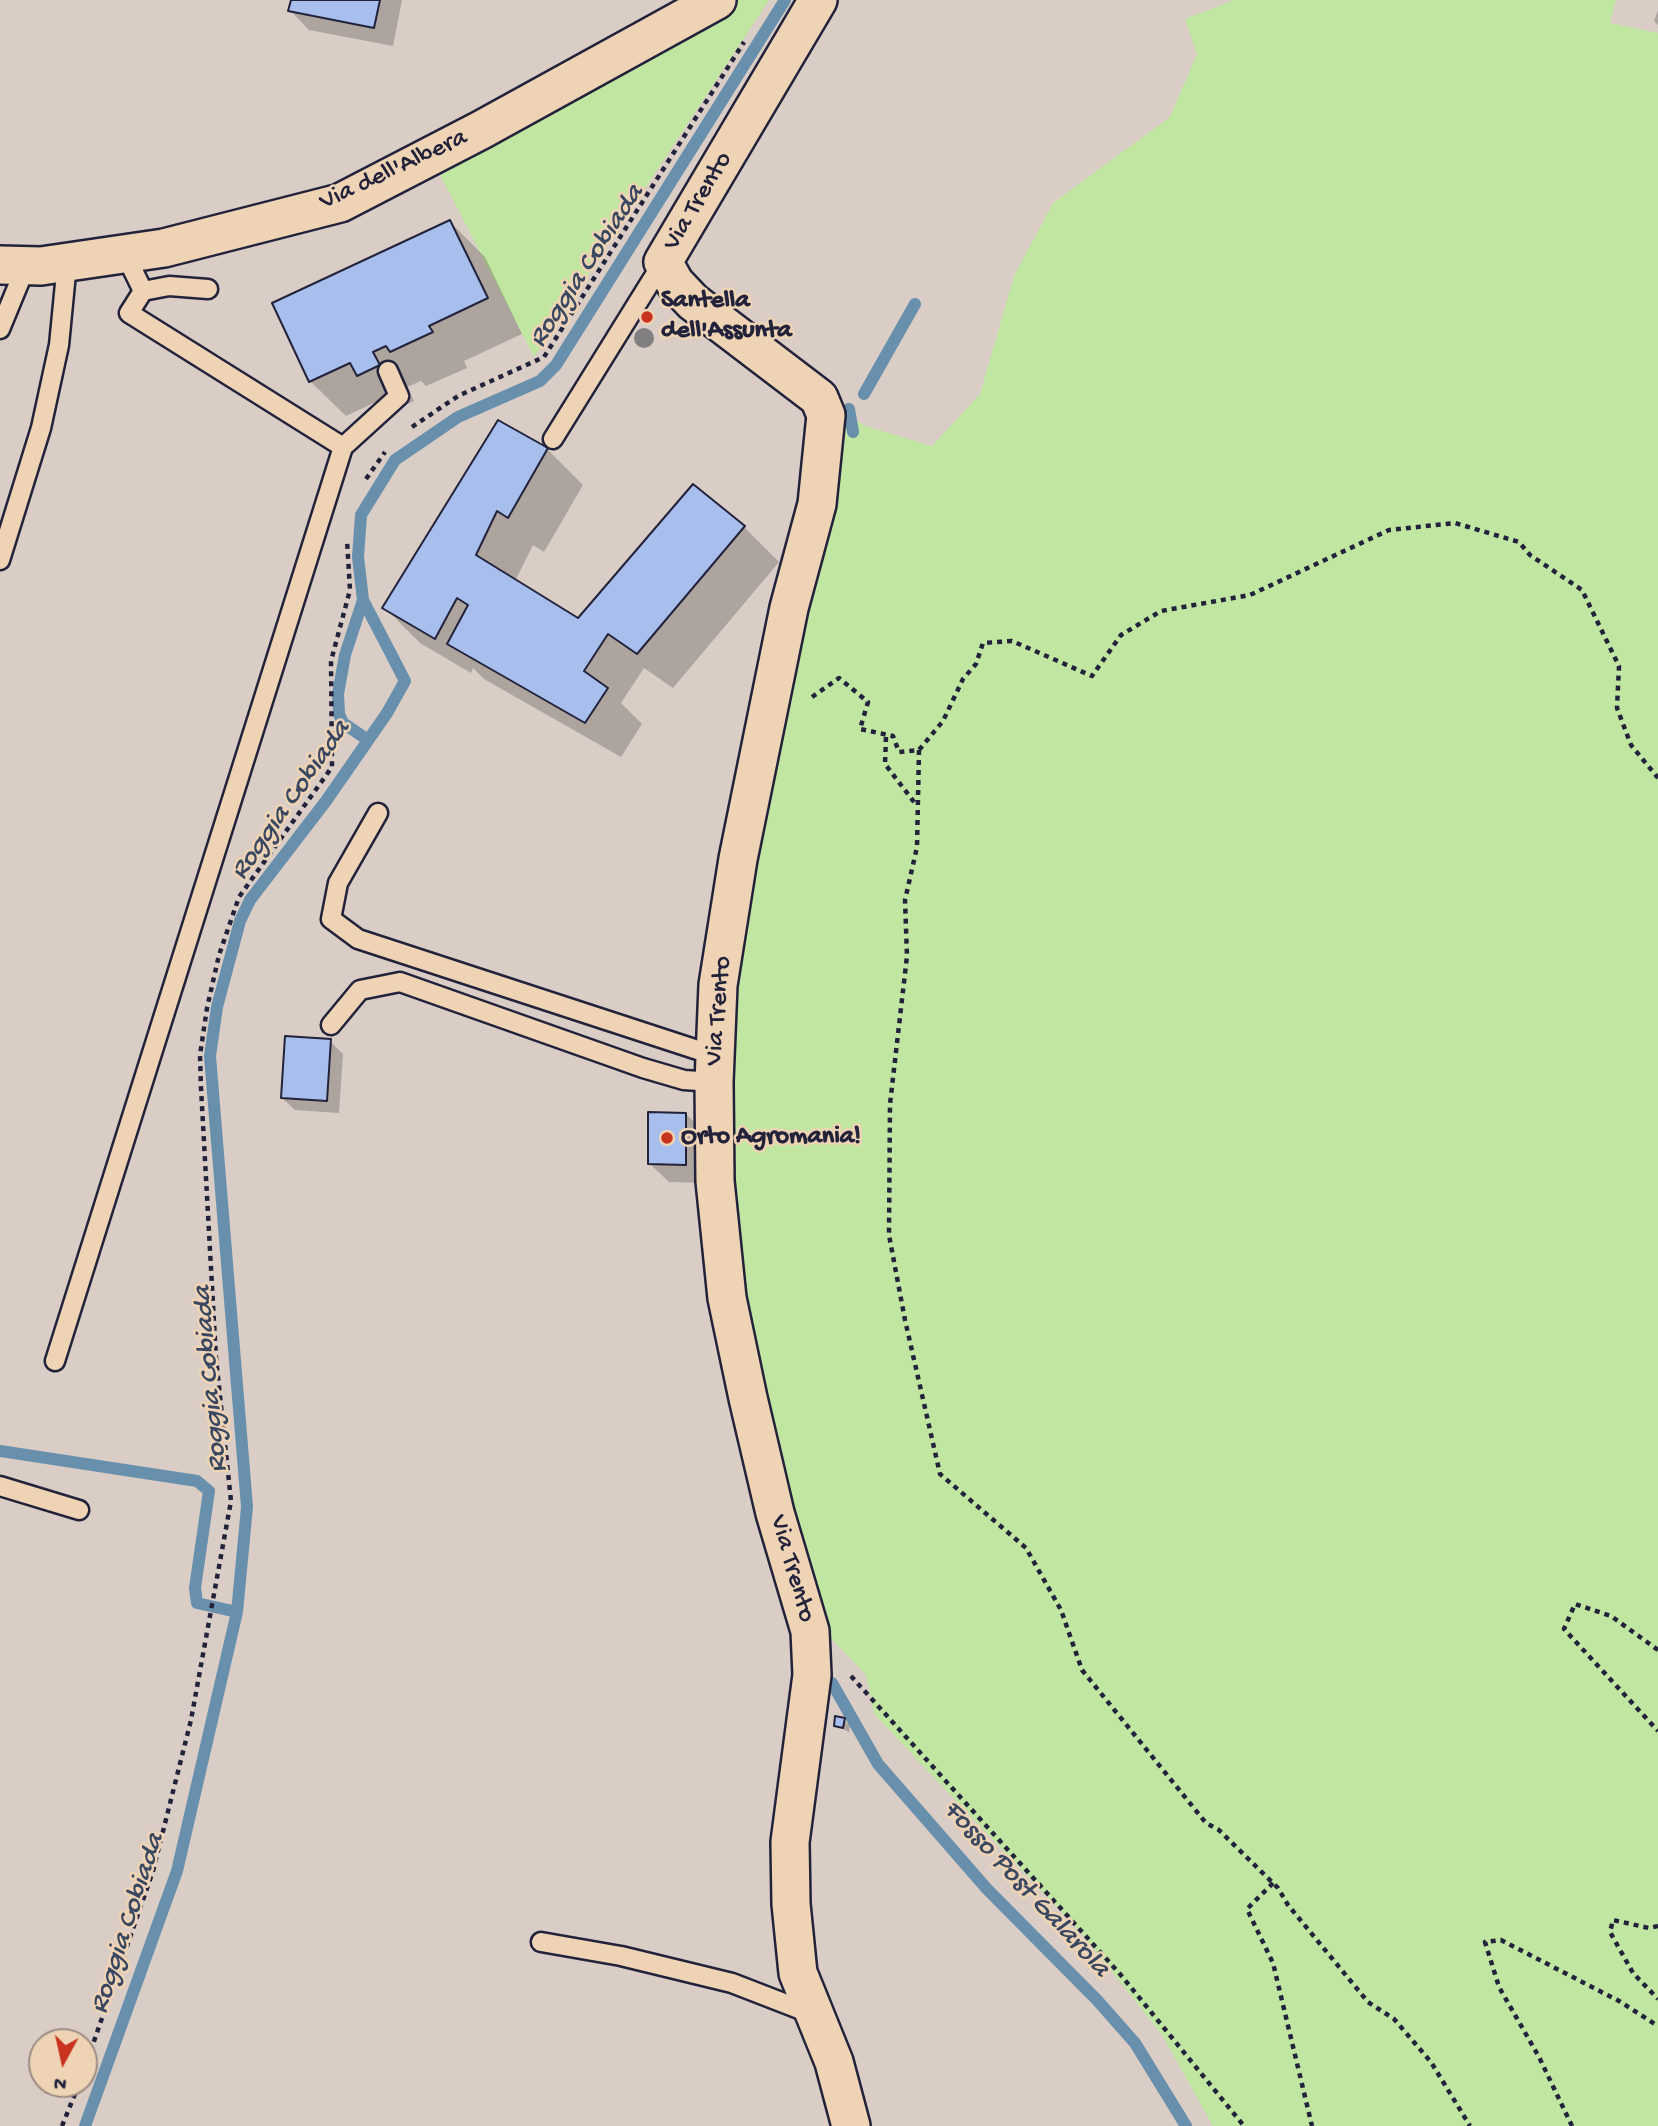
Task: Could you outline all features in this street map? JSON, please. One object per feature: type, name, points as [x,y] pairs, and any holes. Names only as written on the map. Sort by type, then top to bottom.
[{"type":"street","name":"Via dell'Albera","points":[[13,266],[67,263],[164,248],[340,203],[481,130],[717,0]]},
{"type":"street","name":"Via Trento","points":[[818,0],[663,262],[675,283],[693,302],[819,398],[826,415],[817,504],[789,608],[738,859],[718,985],[715,1181],[727,1298],[775,1513],[810,1631],[813,1675],[789,1842],[791,1904],[798,1973],[834,2062],[851,2126]]},
{"type":"lane","points":[[125,254],[143,292]]},
{"type":"lane","points":[[553,439],[663,262]]},
{"type":"lane","points":[[0,560],[41,428],[59,345],[67,263]]},
{"type":"lane","points":[[0,329],[13,292],[13,266]]},
{"type":"lane","points":[[208,289],[169,286],[143,292],[130,313],[343,447]]},
{"type":"lane","points":[[55,1361],[343,447],[400,396],[388,371]]},
{"type":"lane","points":[[378,813],[338,883],[331,919],[358,939],[715,1069]]},
{"type":"lane","points":[[331,1024],[360,990],[400,982],[684,1080],[715,1069]]},
{"type":"lane","points":[[0,1486],[79,1510]]},
{"type":"lane","points":[[541,1942],[621,1956],[732,1983],[815,2016]]},
{"type":"path","points":[[403,433],[458,396],[544,356],[749,34]]},
{"type":"path","points":[[360,491],[392,441]]},
{"type":"path","points":[[1469,2126],[1431,2062],[1394,2019],[1368,2003],[1273,1883],[1219,1830],[1206,1823],[1082,1670],[1062,1610],[1026,1548],[940,1474],[889,1235],[890,1104],[907,956],[905,900],[917,847],[919,750],[943,721],[963,680],[976,664],[983,643],[1012,641],[1092,676],[1121,635],[1161,611],[1251,596],[1389,530],[1455,523],[1520,542],[1530,555],[1582,590],[1619,666],[1617,708],[1631,745],[1658,778]]},
{"type":"path","points":[[98,2030],[153,1871],[191,1720],[231,1501],[216,1358],[200,1055],[219,955],[239,897],[332,767],[331,662],[350,590],[348,531]]},
{"type":"path","points":[[805,701],[839,678],[868,702],[860,729],[886,737],[893,736],[899,752],[919,750]]},
{"type":"path","points":[[886,737],[885,764],[917,806]]},
{"type":"path","points":[[1658,1650],[1611,1616],[1575,1604],[1564,1629],[1658,1731]]},
{"type":"path","points":[[810,1631],[1120,1974],[1244,2126]]},
{"type":"path","points":[[1273,1883],[1247,1909],[1273,1963],[1312,2126]]},
{"type":"path","points":[[1658,1926],[1650,1928],[1614,1920],[1609,1931],[1633,1973],[1658,1999]]},
{"type":"path","points":[[1572,2126],[1539,2057],[1499,1987],[1485,1942],[1501,1940],[1619,2001],[1658,2026]]},
{"type":"path","points":[[62,2126],[73,2098]]},
{"type":"green space","points":[[736,0],[769,0],[534,357],[434,163]]},
{"type":"green space","points":[[1234,0],[1616,0],[1610,23],[1658,33],[1658,2126],[1213,2126],[1162,2035],[1082,1934],[874,1714],[866,1675],[828,1635],[808,1585],[738,1300],[726,1123],[730,1029],[744,914],[838,408],[865,426],[932,446],[980,394],[1014,276],[1053,203],[1170,117],[1197,54],[1185,19]]},
{"type":"building","points":[[291,0],[380,0],[374,28],[288,11]]},
{"type":"building","points":[[450,220],[488,298],[429,326],[433,332],[390,352],[386,346],[373,352],[380,365],[357,376],[350,363],[309,382],[272,303]]},
{"type":"building","points":[[498,420],[548,448],[508,518],[497,511],[476,555],[578,618],[693,484],[745,526],[637,654],[608,634],[584,671],[608,688],[585,723],[447,644],[468,605],[457,598],[435,639],[382,608]]},
{"type":"building","points":[[285,1036],[331,1039],[327,1101],[281,1098]]},
{"type":"building","name":"Orto Agromania!","points":[[648,1112],[686,1113],[686,1165],[648,1164]]},
{"type":"building","points":[[835,1716],[845,1718],[843,1728],[834,1726]]},
{"type":"waterway","name":"Roggia Cobiada","points":[[85,2126],[177,1871],[237,1612],[247,1507],[210,1056],[217,1007],[240,921],[250,900],[326,801],[387,713],[405,681],[363,600],[358,557],[361,515],[395,460],[458,417],[540,381],[556,365],[785,0]]},
{"type":"waterway","points":[[864,394],[915,304]]},
{"type":"waterway","name":"Fosso Post Galarola","points":[[849,409],[853,432]]},
{"type":"waterway","points":[[363,600],[345,655],[338,694],[339,714],[343,723],[368,740]]},
{"type":"waterway","points":[[0,1451],[197,1481],[209,1491],[195,1588],[197,1603],[237,1612]]},
{"type":"waterway","name":"Fosso Post Galarola","points":[[832,1683],[878,1764],[987,1889],[1097,2000],[1135,2043],[1186,2126]]},
{"type":"place","name":"Santella dell'Assunta","points":[[647,317]]},
{"type":"place","name":"Orto Agromania!","points":[[667,1138]]}]
